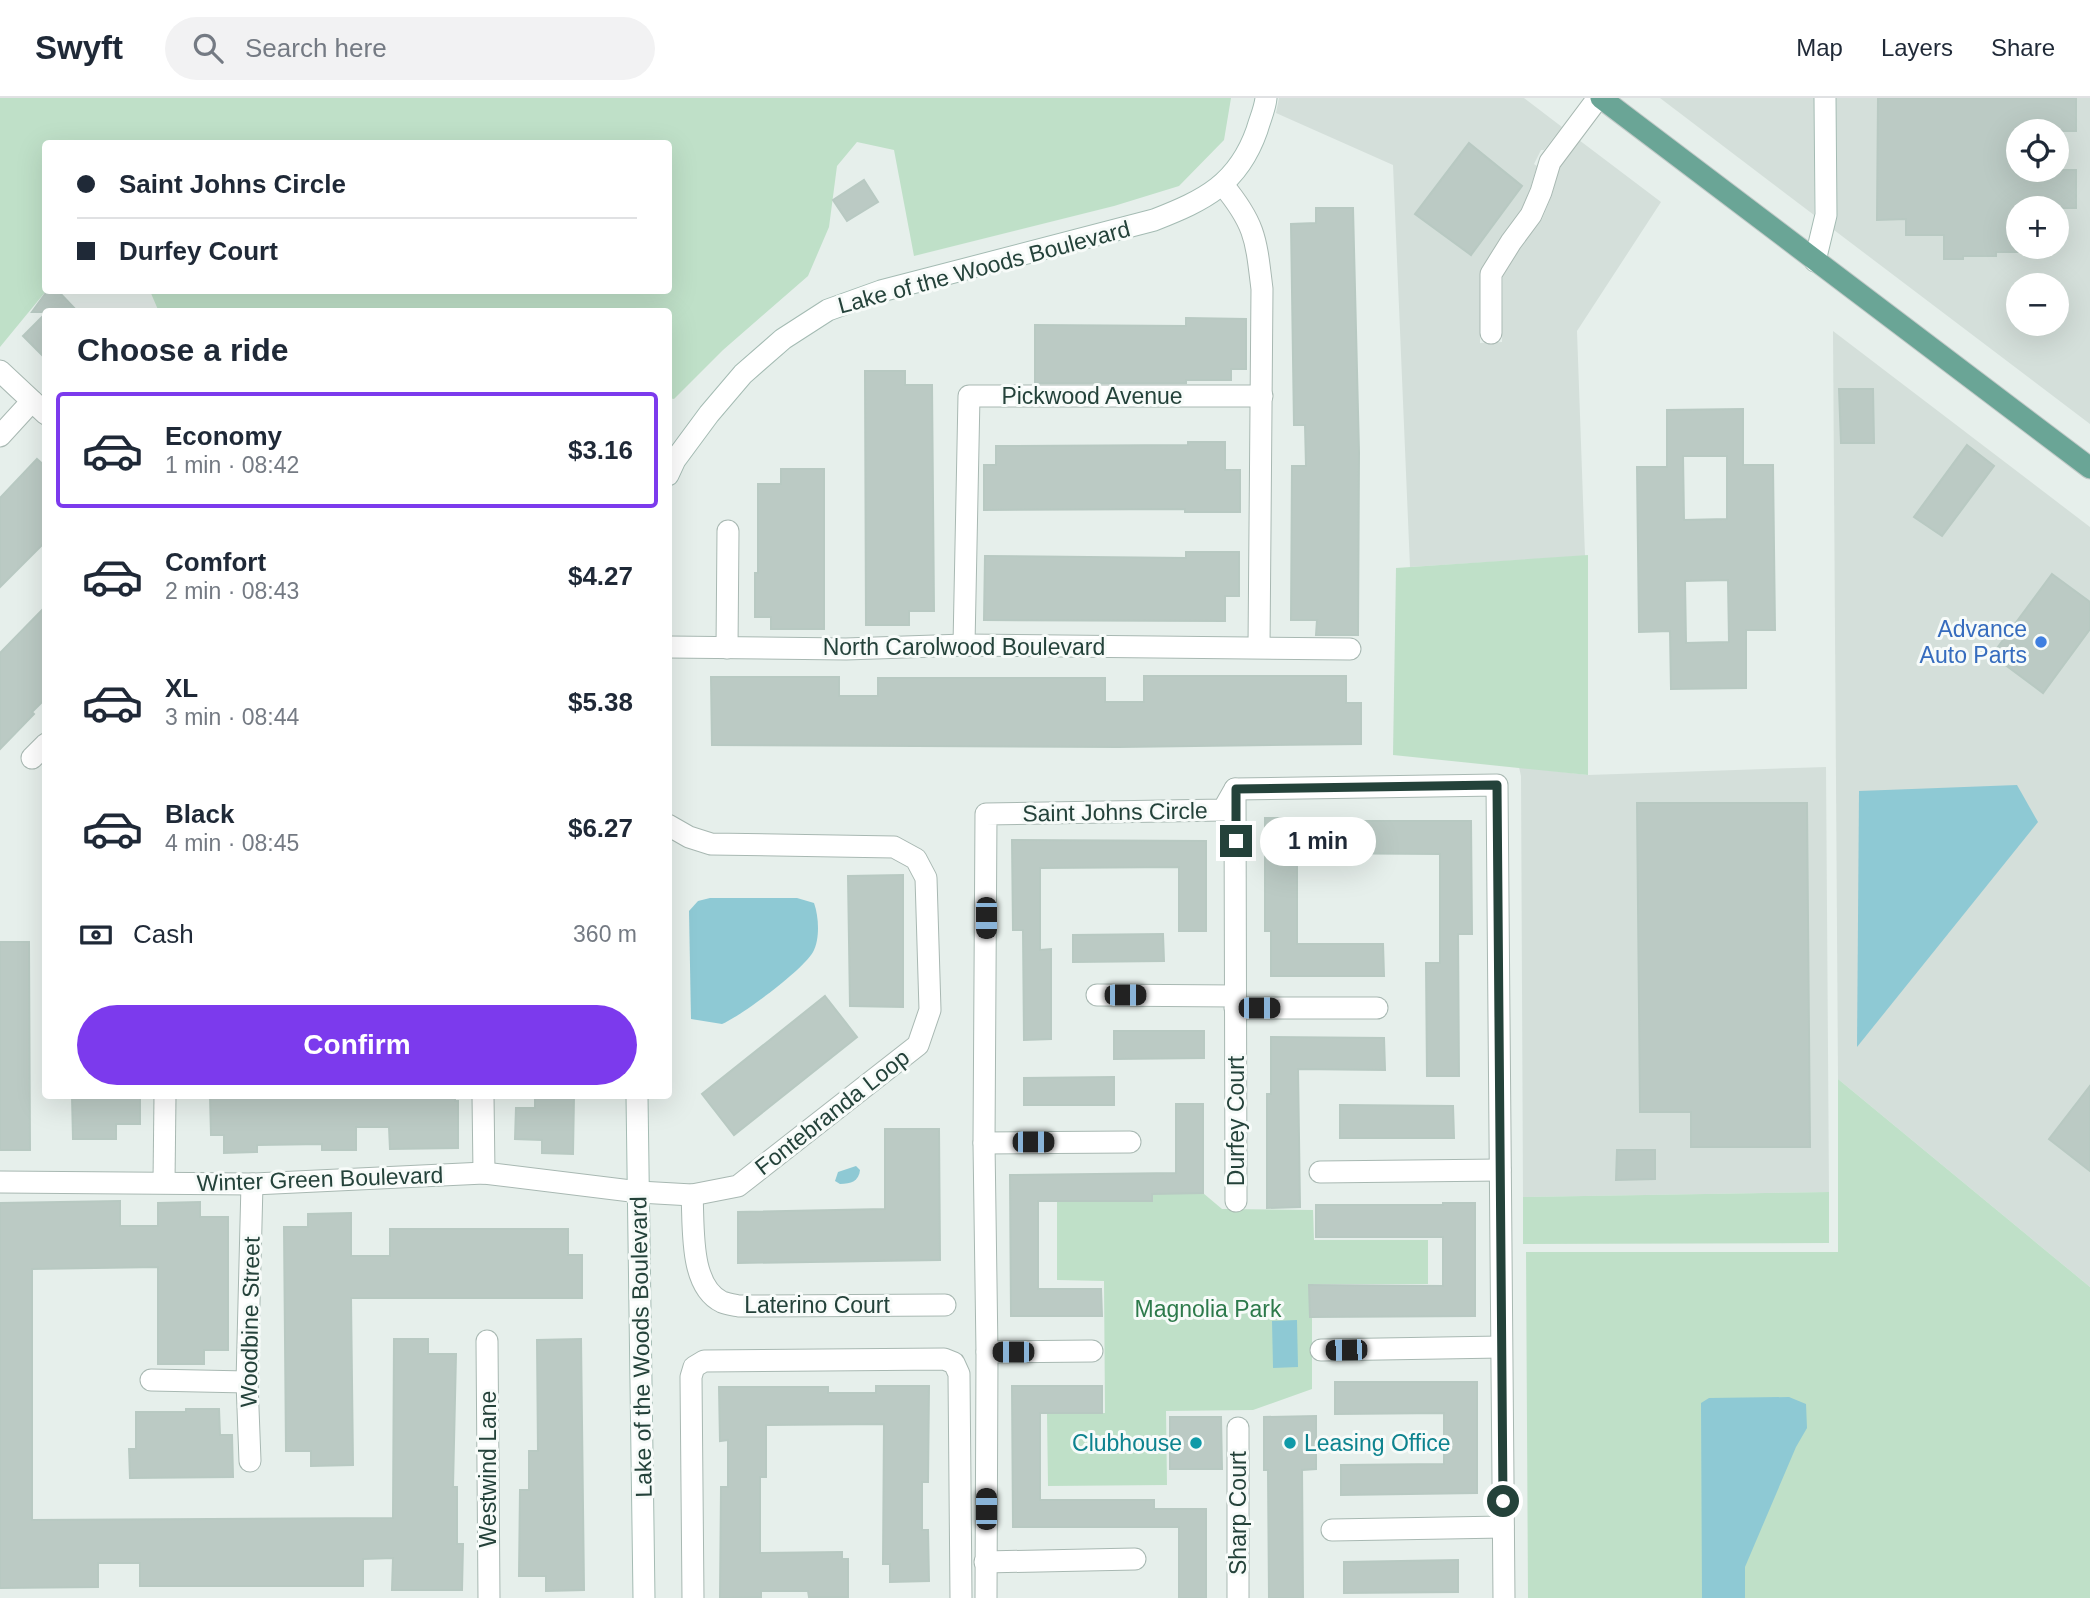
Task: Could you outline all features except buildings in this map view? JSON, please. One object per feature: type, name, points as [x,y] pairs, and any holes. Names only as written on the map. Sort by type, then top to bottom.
[{"type":"main road","points":[[1599,98],[2090,468]]},
{"type":"street","name":"Lake of the Woods Boulevard","points":[[672,468],[681,451],[743,374],[783,339],[828,310],[881,291],[1154,220],[1193,205],[1223,185],[1250,150],[1266,98]]},
{"type":"street","points":[[1491,333],[1491,274],[1510,242],[1531,215],[1550,162],[1599,98]]},
{"type":"street","points":[[1815,261],[1826,215],[1825,98]]},
{"type":"street","points":[[1223,185],[1244,210],[1256,241],[1262,289],[1259,647]]},
{"type":"street","points":[[0,371],[39,408],[0,436]]},
{"type":"street","name":"Pickwood Avenue","points":[[964,645],[969,396],[1262,396]]},
{"type":"street","points":[[727,648],[728,531]]},
{"type":"street","name":"North Carolwood Boulevard","points":[[672,647],[846,649],[964,645],[1350,649]]},
{"type":"street","name":"Saint Johns Circle","points":[[986,1598],[986,814],[1223,810],[1236,789],[1497,785],[1504,1598]]},
{"type":"street","name":"Durfey Court","points":[[1236,789],[1236,1201]]},
{"type":"street","name":"Fontebranda Loop","points":[[639,1192],[692,1195],[738,1186],[918,1045],[930,1010],[926,878],[916,859],[894,847],[704,842],[672,827]]},
{"type":"street","points":[[1097,995],[1377,1008]]},
{"type":"street","points":[[164,1182],[165,1099]]},
{"type":"street","points":[[483,1099],[484,1173]]},
{"type":"street","name":"Lake of the Woods Boulevard","points":[[637,1099],[644,1598]]},
{"type":"street","points":[[984,1143],[1130,1142]]},
{"type":"street","points":[[1320,1172],[1500,1170]]},
{"type":"street","name":"Winter Green Boulevard","points":[[0,1182],[252,1184],[484,1173],[639,1192]]},
{"type":"street","name":"Woodbine Street","points":[[250,1461],[247,1382],[252,1184]]},
{"type":"street","name":"Laterino Court","points":[[692,1195],[698,1272],[706,1289],[722,1302],[739,1306],[945,1305]]},
{"type":"street","name":"Westwind Lane","points":[[487,1341],[489,1598]]},
{"type":"street","points":[[1321,1350],[1501,1348]]},
{"type":"street","points":[[987,1352],[1092,1351]]},
{"type":"street","points":[[693,1598],[691,1377],[694,1367],[704,1361],[944,1359],[954,1363],[959,1374],[961,1598]]},
{"type":"street","points":[[151,1380],[247,1382]]},
{"type":"street","name":"Sharp Court","points":[[1238,1428],[1238,1598]]},
{"type":"street","points":[[1332,1530],[1503,1527]]},
{"type":"street","points":[[985,1562],[1135,1559]]},
{"type":"shaded area","points":[[1279,98],[1524,98],[1562,127],[1544,150],[1541,150],[1534,164],[1537,166],[1521,211],[1481,269],[1480,343],[1502,342],[1503,276],[1520,247],[1542,219],[1560,165],[1579,140],[1661,202],[1577,331],[1585,556],[1410,567],[1393,165],[1276,113]]},
{"type":"shaded area","points":[[1660,98],[1814,98],[1814,215]]},
{"type":"shaded area","points":[[1836,98],[2090,98],[2090,424],[1834,230],[1837,184]]},
{"type":"shaded area","points":[[1833,331],[2090,527],[2090,1287],[1838,1079]]},
{"type":"shaded area","points":[[1519,767],[1588,775],[1826,767],[1829,1192],[1523,1197]]},
{"type":"green space","points":[[0,98],[1231,98],[1224,140],[1179,186],[1114,206],[914,256],[894,150],[857,142],[837,166],[829,227],[808,276],[723,350],[674,399],[672,308],[157,308],[151,294],[672,294],[672,140],[42,140],[44,294],[0,347]]},
{"type":"green space","points":[[1588,555],[1588,775],[1393,755],[1396,568]]},
{"type":"green space","points":[[1838,1079],[2090,1287],[2090,1598],[1528,1598],[1526,1252],[1838,1252]]},
{"type":"green space","points":[[1829,1192],[1829,1243],[1523,1244],[1523,1197]]},
{"type":"green space","name":"Magnolia Park","points":[[1152,1193],[1203,1193],[1222,1209],[1313,1210],[1314,1240],[1428,1240],[1428,1284],[1312,1284],[1312,1389],[1253,1410],[1166,1411],[1167,1485],[1048,1486],[1047,1414],[1105,1413],[1104,1281],[1057,1280],[1057,1202],[1152,1201]]},
{"type":"water","points":[[2017,785],[2038,822],[1857,1047],[1859,791]]},
{"type":"water","points":[[710,898],[797,898],[814,903],[818,921],[815,947],[807,960],[771,992],[722,1024],[691,1019],[689,911],[698,901]]},
{"type":"water","points":[[856,1166],[860,1170],[854,1181],[840,1184],[835,1181],[838,1172]]},
{"type":"water","points":[[1297,1320],[1298,1367],[1273,1368],[1272,1321]]},
{"type":"water","points":[[1789,1397],[1806,1404],[1807,1428],[1796,1447],[1745,1567],[1745,1598],[1702,1598],[1701,1403],[1709,1398]]},
{"type":"place","name":"Advance Auto Parts","points":[[2041,642]]},
{"type":"place","name":"Clubhouse","points":[[1196,1443]]},
{"type":"place","name":"Leasing Office","points":[[1290,1443]]},
{"type":"route","points":[[1236,841],[1236,789],[1497,785],[1503,1501]]}]
